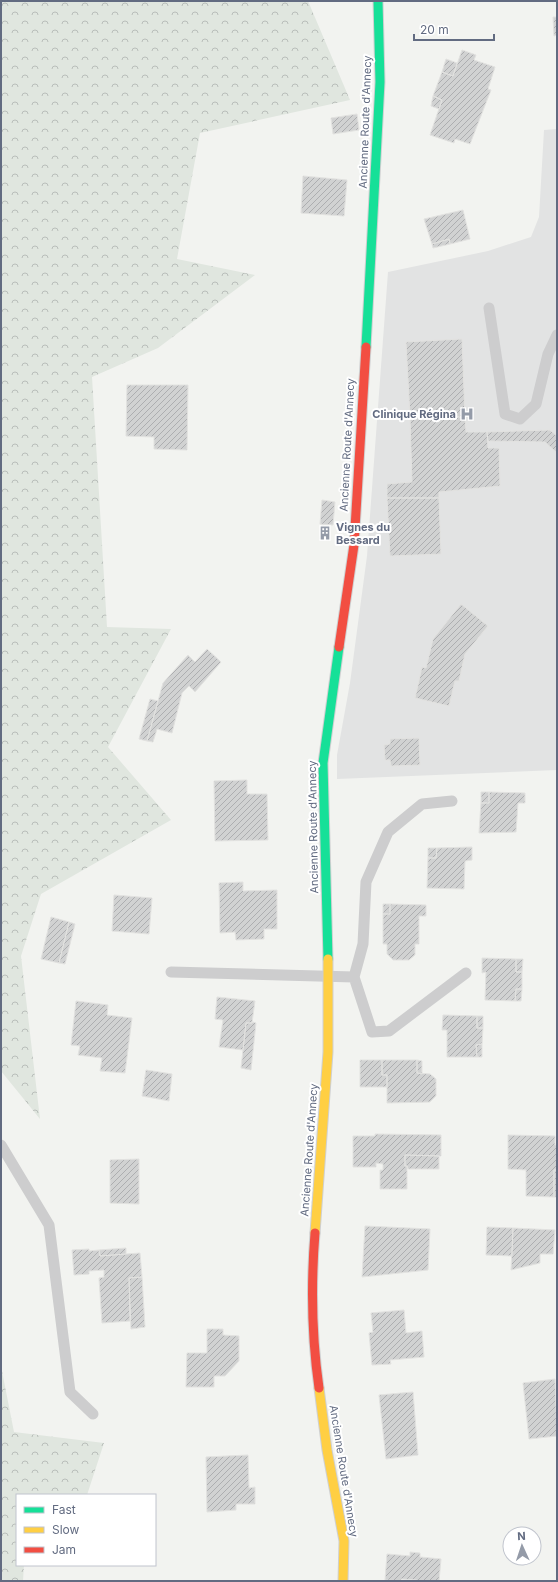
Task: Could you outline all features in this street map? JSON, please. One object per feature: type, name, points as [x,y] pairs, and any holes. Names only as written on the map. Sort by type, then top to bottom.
[{"type":"street","name":"Ancienne Route d'Annecy","points":[[343,1581],[344,1541],[327,1450],[315,1361],[313,1259],[328,1052],[328,975],[323,763],[354,545],[375,193],[380,82],[378,1]]},
{"type":"lane","points":[[489,308],[505,414],[520,419],[536,404],[548,354],[557,336]]},
{"type":"lane","points":[[452,801],[422,804],[388,832],[366,882],[363,944],[354,977],[372,1032],[389,1031],[466,974]]},
{"type":"lane","points":[[171,972],[328,975],[354,977]]},
{"type":"lane","points":[[1,1145],[49,1225],[70,1392],[93,1414]]},
{"type":"shaded area","name":"Clinique Régina","points":[[557,129],[557,770],[337,779],[337,755],[350,683],[367,556],[388,272],[488,251],[531,237],[539,217],[544,130]]},
{"type":"green space","points":[[1,1],[308,1],[350,100],[200,133],[177,259],[255,275],[158,348],[92,377],[107,627],[171,629],[108,747],[171,820],[41,894],[21,956],[40,1119],[1,1071]]},
{"type":"green space","points":[[1,1366],[14,1432],[104,1443],[87,1494],[16,1494],[16,1566],[24,1566],[23,1581],[1,1581]]},
{"type":"building","points":[[553,17],[557,17],[557,35],[554,36]]},
{"type":"building","points":[[462,50],[476,55],[474,60],[495,67],[488,89],[491,90],[470,144],[455,139],[454,143],[430,135],[442,100],[433,96],[442,72],[453,76]]},
{"type":"building","points":[[446,59],[457,63],[453,76],[442,72]]},
{"type":"building","points":[[433,96],[442,100],[439,109],[431,106]]},
{"type":"building","points":[[357,114],[359,130],[333,134],[331,118]]},
{"type":"building","points":[[303,176],[347,180],[344,216],[301,213]]},
{"type":"building","points":[[463,210],[470,239],[450,244],[449,239],[432,244],[424,219]]},
{"type":"building","points":[[449,239],[450,244],[433,248],[432,244]]},
{"type":"building","points":[[462,339],[465,417],[410,417],[406,342]]},
{"type":"building","points":[[127,385],[188,385],[187,450],[154,449],[154,437],[126,436]]},
{"type":"building","points":[[410,417],[465,417],[466,432],[487,432],[488,448],[499,448],[500,486],[439,492],[439,498],[387,498],[387,484],[412,482]]},
{"type":"building","points":[[550,430],[557,436],[557,453],[545,442],[488,441],[487,432]]},
{"type":"building","points":[[387,498],[439,498],[441,554],[390,556]]},
{"type":"building","points":[[322,500],[335,502],[333,525],[320,524]]},
{"type":"building","name":"Vignes du Bessard","points":[[322,525],[330,526],[329,540],[320,539]]},
{"type":"building","points":[[461,604],[488,626],[465,654],[459,681],[455,681],[449,706],[415,698],[422,667],[426,668],[433,639]]},
{"type":"building","points":[[207,649],[221,662],[195,692],[189,686],[182,693],[172,733],[157,729],[153,742],[147,741],[163,683],[188,655],[195,662]]},
{"type":"building","points":[[150,699],[158,701],[147,741],[139,739]]},
{"type":"building","points":[[419,738],[420,765],[391,766],[390,760],[385,760],[384,745],[390,744],[390,739]]},
{"type":"building","points":[[247,780],[247,794],[267,794],[268,840],[215,841],[214,781]]},
{"type":"building","points":[[481,792],[489,792],[489,803],[481,803]]},
{"type":"building","points":[[489,792],[525,793],[525,803],[518,803],[516,832],[479,833],[481,803],[489,803]]},
{"type":"building","points":[[472,847],[472,860],[465,861],[464,889],[427,888],[428,858],[436,858],[437,848]]},
{"type":"building","points":[[428,848],[437,848],[436,858],[428,858]]},
{"type":"building","points":[[243,882],[243,891],[277,890],[277,929],[264,929],[264,939],[236,940],[235,932],[220,933],[219,883]]},
{"type":"building","points":[[114,895],[152,898],[149,934],[112,931]]},
{"type":"building","points":[[383,904],[390,904],[390,914],[383,914]]},
{"type":"building","points":[[390,904],[426,905],[426,916],[419,916],[419,944],[415,944],[415,955],[409,960],[393,960],[387,954],[387,944],[383,944],[383,914],[390,914]]},
{"type":"building","points":[[51,917],[69,922],[59,963],[41,959]]},
{"type":"building","points":[[69,922],[75,924],[65,964],[59,963]]},
{"type":"building","points":[[482,958],[516,959],[516,972],[522,972],[522,989],[516,989],[515,1001],[485,1000],[486,972],[482,973]]},
{"type":"building","points":[[516,959],[523,959],[522,972],[516,972]]},
{"type":"building","points":[[516,989],[522,989],[521,1001],[515,1001]]},
{"type":"building","points":[[217,997],[255,1001],[252,1023],[246,1023],[243,1050],[219,1047],[223,1020],[215,1019]]},
{"type":"building","points":[[76,1001],[108,1005],[107,1015],[132,1018],[125,1073],[100,1071],[102,1058],[78,1055],[80,1046],[71,1045]]},
{"type":"building","points":[[443,1015],[477,1016],[477,1028],[483,1028],[482,1044],[476,1045],[477,1057],[447,1057],[447,1030],[442,1030]]},
{"type":"building","points":[[477,1016],[483,1016],[483,1028],[477,1028]]},
{"type":"building","points":[[246,1023],[256,1023],[251,1070],[241,1068]]},
{"type":"building","points":[[482,1044],[482,1057],[477,1057],[476,1045]]},
{"type":"building","points":[[360,1060],[382,1060],[382,1075],[387,1075],[387,1087],[360,1087]]},
{"type":"building","points":[[382,1060],[417,1060],[417,1073],[430,1074],[436,1079],[436,1096],[430,1102],[387,1103],[387,1075],[382,1075]]},
{"type":"building","points":[[417,1060],[422,1061],[422,1074],[417,1073]]},
{"type":"building","points":[[146,1070],[172,1074],[169,1101],[142,1096]]},
{"type":"building","points":[[375,1134],[441,1135],[441,1156],[405,1155],[405,1166],[407,1166],[407,1189],[380,1189],[380,1170],[383,1170],[383,1164],[376,1163],[376,1167],[353,1167],[353,1136],[375,1136]]},
{"type":"building","points":[[508,1135],[555,1136],[555,1145],[557,1145],[557,1170],[554,1170],[554,1197],[526,1196],[526,1170],[508,1169]]},
{"type":"building","points":[[405,1155],[439,1156],[439,1169],[408,1169],[407,1166],[405,1166]]},
{"type":"building","points":[[139,1159],[139,1204],[110,1203],[110,1160]]},
{"type":"building","points":[[554,1170],[557,1170],[557,1197],[554,1197]]},
{"type":"building","points":[[365,1226],[430,1229],[428,1270],[362,1277]]},
{"type":"building","points":[[487,1227],[513,1228],[512,1256],[486,1255]]},
{"type":"building","points":[[513,1228],[555,1230],[553,1254],[540,1254],[540,1263],[511,1270]]},
{"type":"building","points":[[126,1248],[126,1254],[100,1256],[99,1250]]},
{"type":"building","points":[[89,1249],[89,1251],[99,1250],[100,1256],[140,1253],[142,1277],[129,1278],[130,1321],[102,1323],[99,1278],[104,1277],[104,1270],[89,1271],[89,1274],[74,1275],[72,1250]]},
{"type":"building","points":[[142,1277],[145,1327],[131,1329],[129,1278]]},
{"type":"building","points":[[404,1310],[406,1333],[422,1331],[424,1357],[390,1360],[391,1364],[372,1365],[369,1333],[373,1332],[371,1313]]},
{"type":"building","points":[[207,1329],[223,1329],[223,1335],[239,1336],[239,1361],[225,1376],[214,1376],[214,1387],[186,1387],[187,1353],[207,1353]]},
{"type":"building","points":[[555,1379],[557,1436],[529,1439],[523,1383]]},
{"type":"building","points":[[413,1392],[418,1455],[386,1459],[379,1395]]},
{"type":"building","points":[[248,1455],[249,1488],[255,1487],[255,1504],[236,1504],[236,1510],[207,1512],[206,1457]]},
{"type":"building","points":[[410,1552],[420,1553],[420,1557],[441,1559],[439,1581],[401,1579],[401,1581],[385,1580],[387,1554],[410,1556]]},
{"type":"traffic: fast","points":[[366,347],[380,82],[378,1]]},
{"type":"traffic: fast","points":[[328,959],[323,763],[339,647]]},
{"type":"traffic: slow","points":[[315,1233],[328,1052],[328,959]]},
{"type":"traffic: slow","points":[[319,1388],[327,1450],[344,1541],[343,1581]]},
{"type":"traffic: jam","points":[[339,647],[354,545],[366,347]]},
{"type":"traffic: jam","points":[[315,1233],[313,1311],[319,1388]]},
{"type":"place","name":"Clinique Régina","points":[[467,414]]},
{"type":"place","name":"Vignes du Bessard","points":[[325,533]]}]
